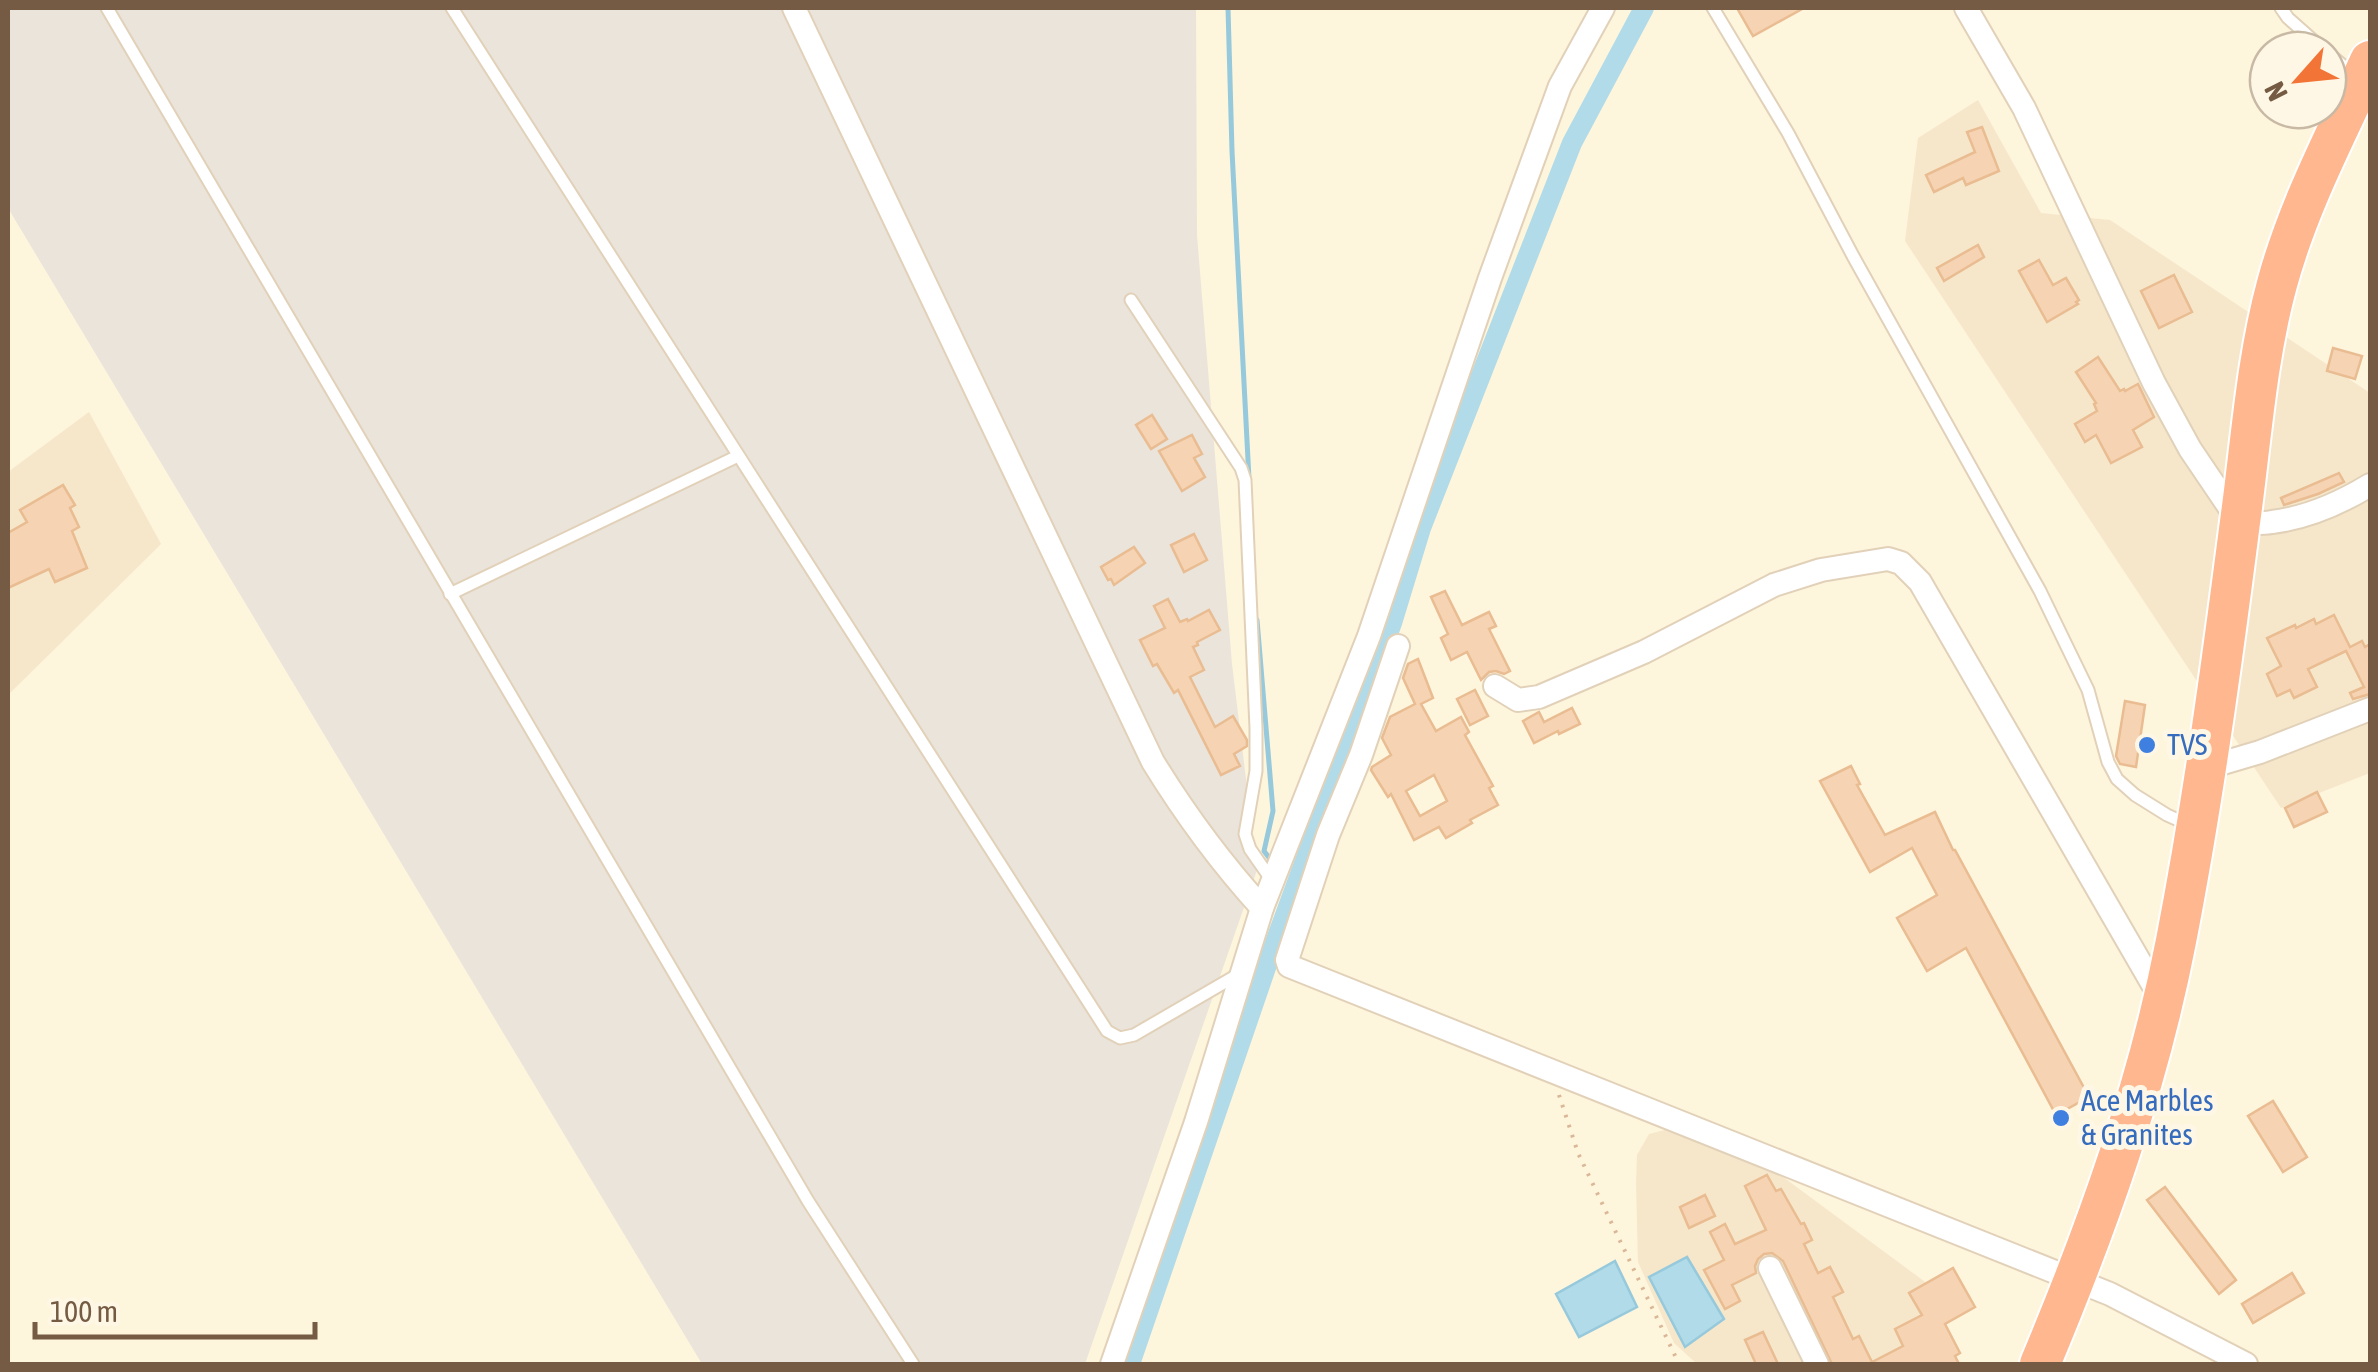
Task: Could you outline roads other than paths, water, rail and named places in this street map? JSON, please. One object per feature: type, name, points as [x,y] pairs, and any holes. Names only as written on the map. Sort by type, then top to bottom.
[{"type":"highway","points":[[2040,1364],[2075,1280],[2136,1098],[2163,1002],[2206,768],[2260,368],[2277,284],[2310,194],[2366,71]]},
{"type":"street","points":[[794,8],[1153,762],[1228,871],[1262,908]]},
{"type":"street","points":[[1112,1364],[1196,1122],[1262,908],[1390,578],[1490,278],[1560,86],[1603,8]]},
{"type":"street","points":[[1966,8],[2024,108],[2154,383],[2190,448],[2240,523],[2273,522],[2311,512],[2370,485]]},
{"type":"street","points":[[1495,686],[1518,700],[1539,698],[1644,652],[1774,585],[1873,559],[1888,558],[1902,563],[1928,595],[2163,1002]]},
{"type":"street","points":[[1398,646],[1362,755],[1328,835],[1289,966],[2110,1294],[2246,1364]]},
{"type":"street","points":[[2206,768],[2260,752],[2370,709]]},
{"type":"street","points":[[1296,822],[1328,835]]},
{"type":"street","points":[[1770,1268],[1817,1364]]},
{"type":"lane","points":[[107,8],[808,1201],[913,1364]]},
{"type":"lane","points":[[452,8],[1107,1030],[1120,1038],[1134,1035],[1244,972]]},
{"type":"lane","points":[[1713,8],[1788,133],[2040,591],[2088,690],[2104,752],[2117,779],[2167,815],[2196,828]]},
{"type":"lane","points":[[2281,8],[2301,30]]},
{"type":"lane","points":[[1131,300],[1241,468],[1245,480],[1256,771],[1245,834],[1272,882]]},
{"type":"lane","points":[[450,594],[738,456]]},
{"type":"water","points":[[1687,1257],[1724,1319],[1685,1347],[1649,1277]]},
{"type":"water","points":[[1615,1261],[1637,1307],[1579,1337],[1556,1294]]},
{"type":"waterway","points":[[1228,8],[1249,479]]},
{"type":"waterway","points":[[1130,1364],[1270,956],[1392,623],[1421,528],[1572,143],[1644,8]]},
{"type":"waterway","points":[[1257,620],[1273,811],[1264,851],[1270,859]]},
{"type":"place","name":"TVS","points":[[2147,745]]},
{"type":"place","name":"Ace Marbles & Granites","points":[[2061,1118]]}]
